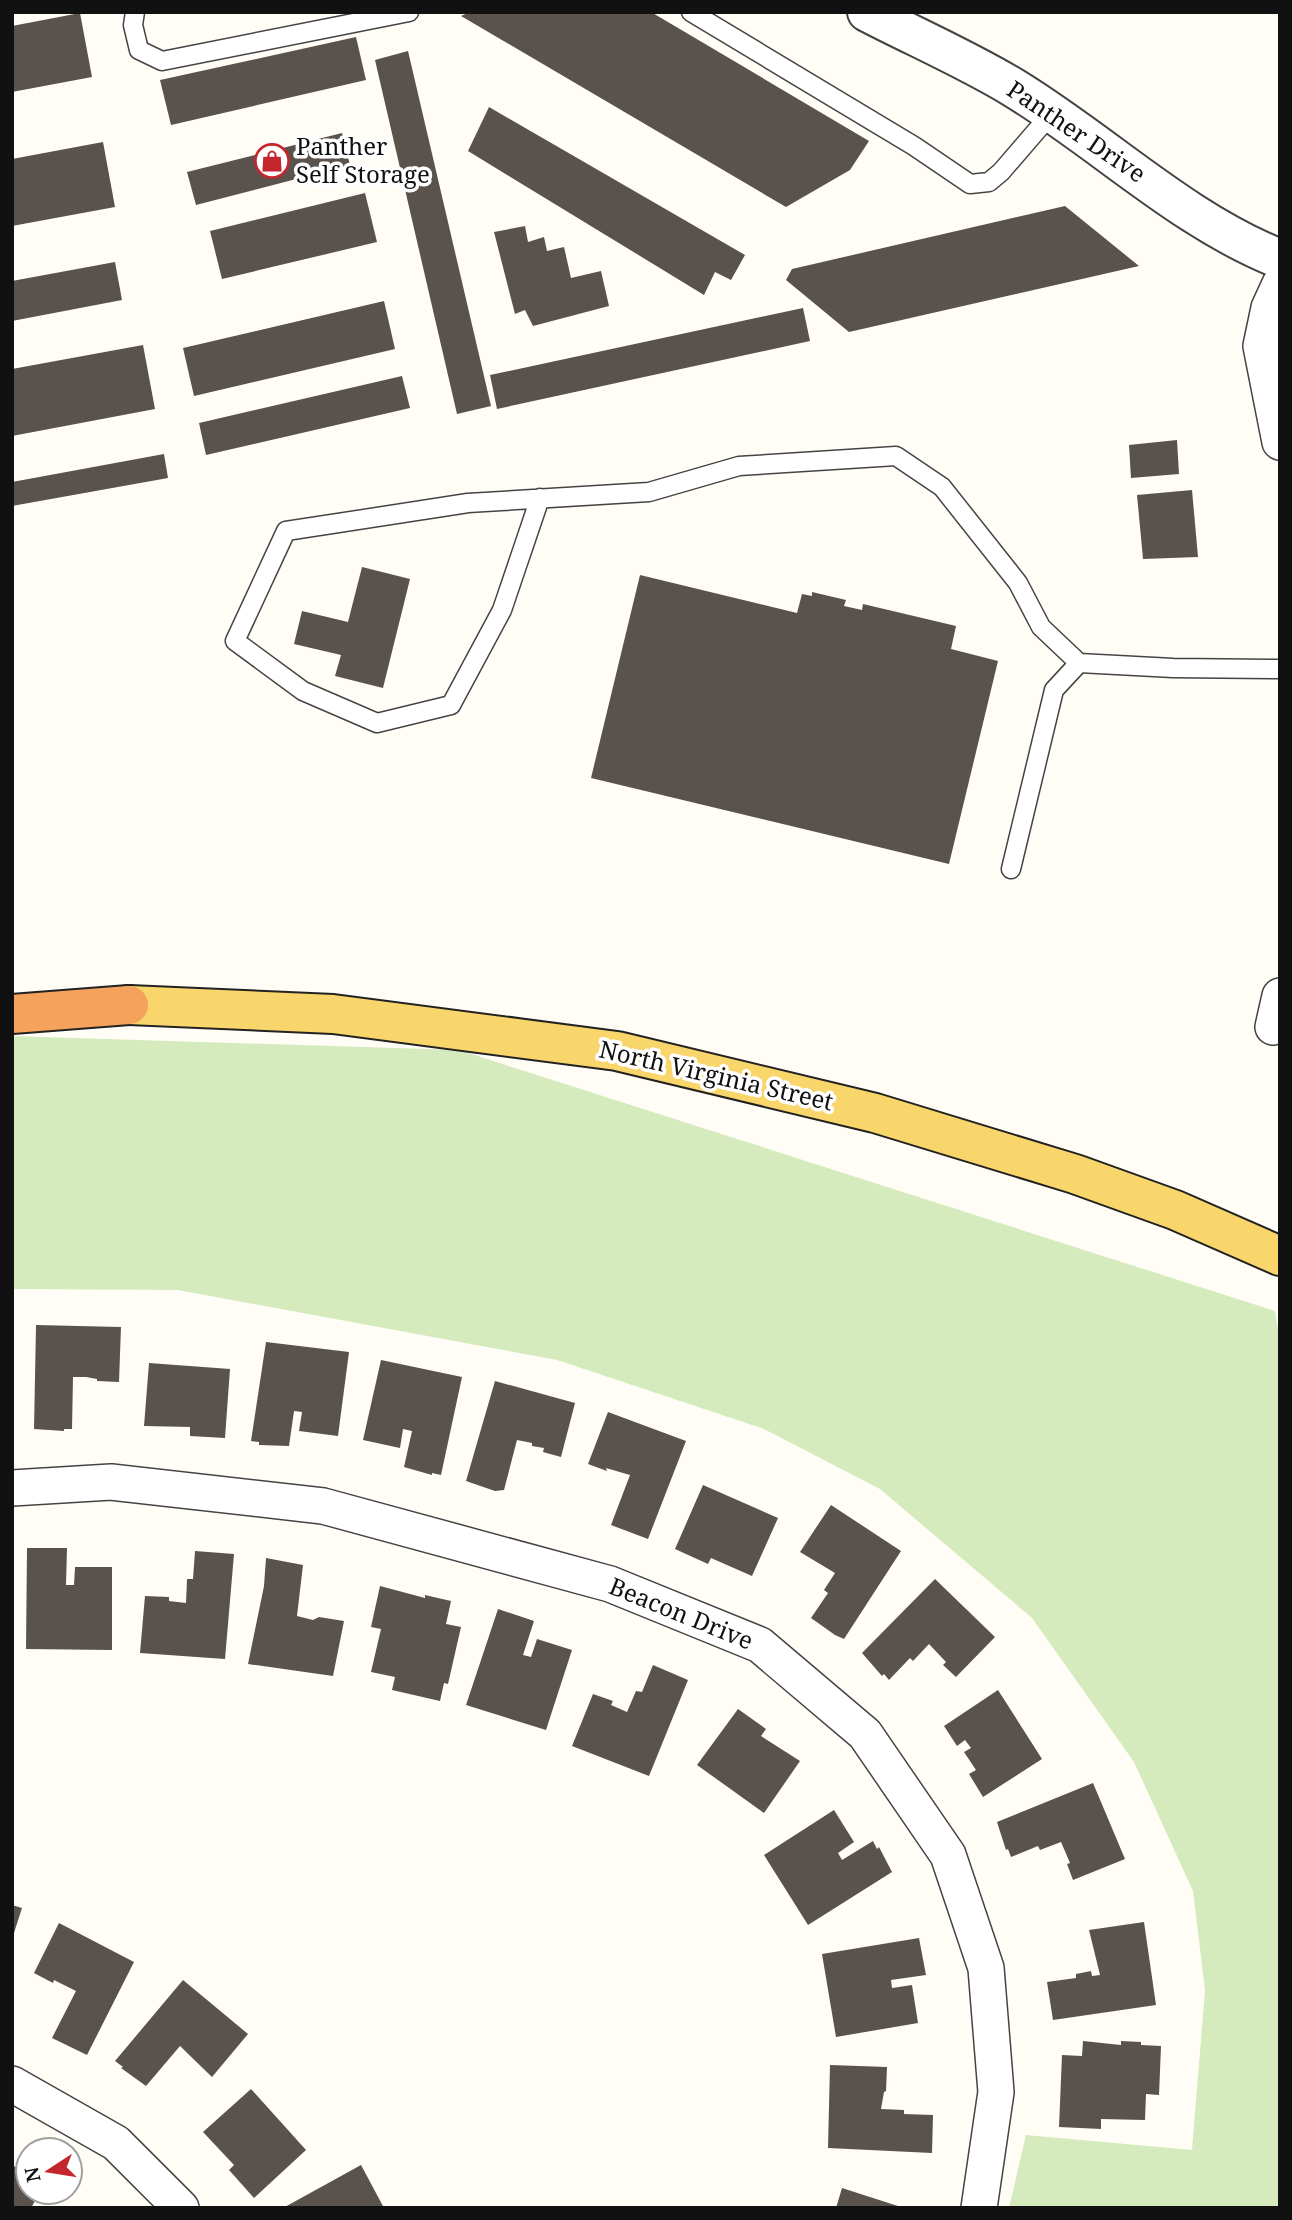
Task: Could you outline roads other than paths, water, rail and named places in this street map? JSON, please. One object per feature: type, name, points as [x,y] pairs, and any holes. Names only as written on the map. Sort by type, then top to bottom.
[{"type":"highway","points":[[12,1014],[128,1005]]},
{"type":"main road","name":"North Virginia Street","points":[[128,1005],[333,1014],[617,1051],[876,1112],[1075,1174],[1175,1210],[1280,1256]]},
{"type":"street","name":"Panther Drive","points":[[867,12],[1014,88],[1199,218],[1280,259]]},
{"type":"street","points":[[1280,284],[1269,308],[1261,346],[1280,442]]},
{"type":"street","name":"Beacon Drive","points":[[12,1488],[111,1482],[323,1506],[610,1584],[760,1645],[865,1734],[948,1855],[986,1968],[996,2092],[979,2208]]},
{"type":"street","points":[[12,2084],[116,2143],[181,2208]]},
{"type":"lane","points":[[135,12],[133,25],[139,50],[162,61],[409,12]]},
{"type":"lane","points":[[691,12],[915,146],[970,184],[989,182],[1001,172],[1051,114]]},
{"type":"lane","points":[[540,498],[502,610],[451,705],[377,723],[303,691],[235,640],[286,531],[468,503],[540,498],[649,492],[739,466],[897,456],[943,487],[1018,583],[1041,627],[1079,663],[1173,668],[1280,669]]},
{"type":"lane","points":[[1011,869],[1055,690],[1079,663]]},
{"type":"place","name":"Panther Self Storage","points":[[272,161]]}]
